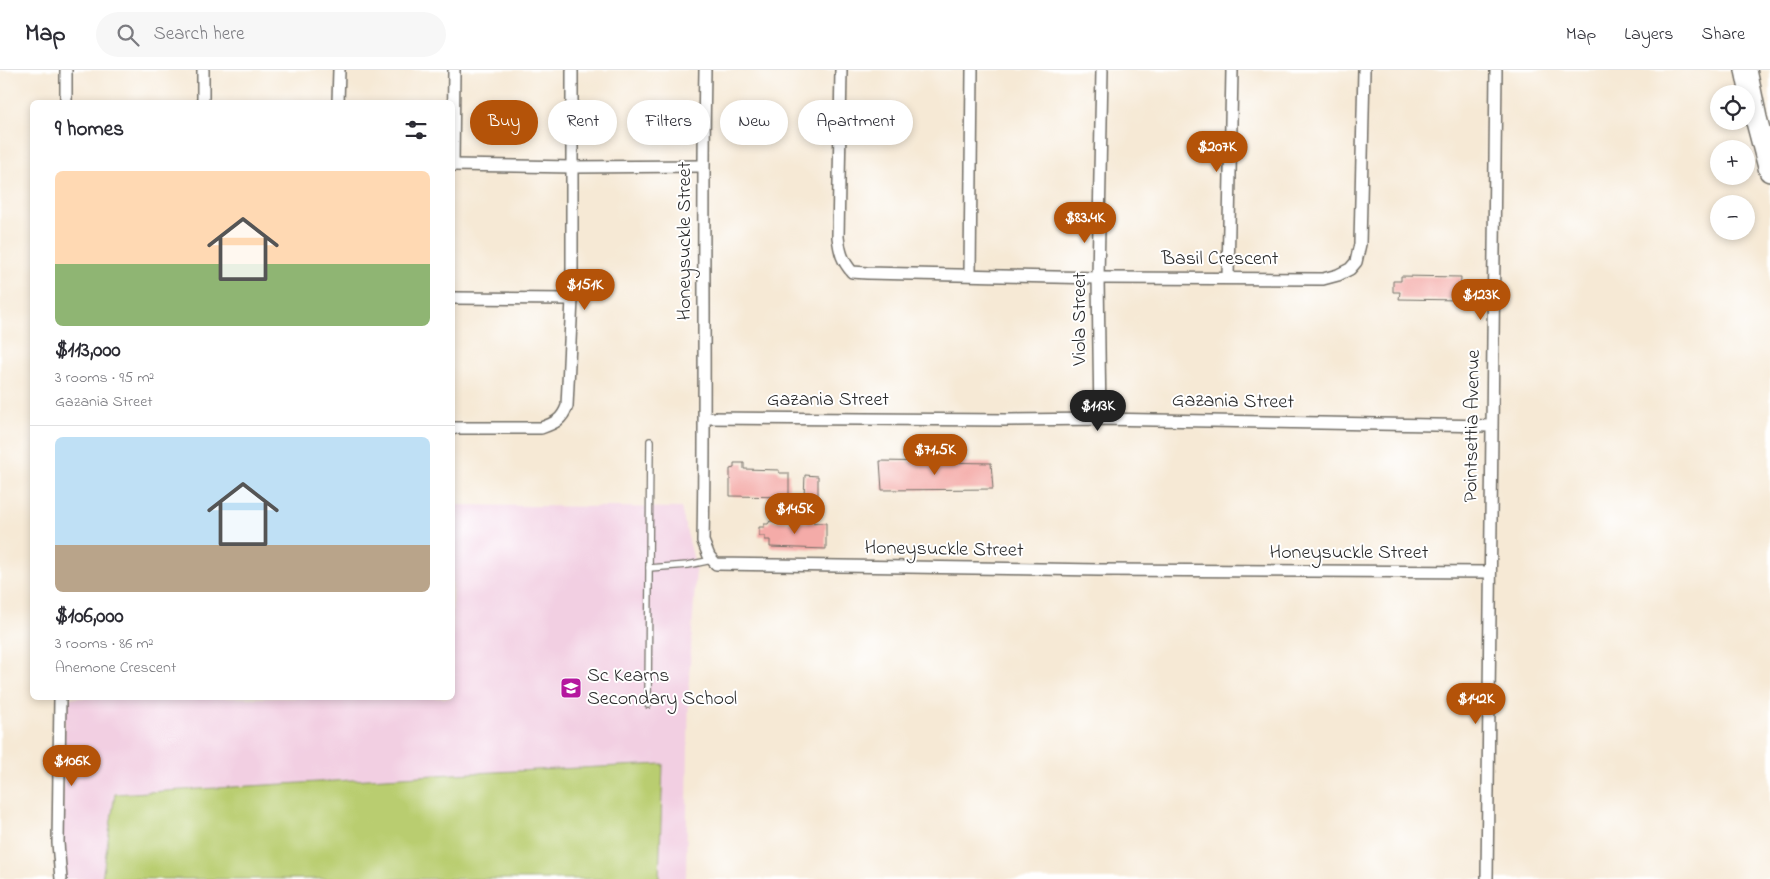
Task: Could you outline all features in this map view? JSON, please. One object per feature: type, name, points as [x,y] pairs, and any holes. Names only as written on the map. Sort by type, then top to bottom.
[{"type":"highway","points":[[1746,70],[1770,171]]},
{"type":"street","points":[[66,70],[66,100]]},
{"type":"street","points":[[203,70],[203,100]]},
{"type":"street","points":[[338,100],[339,70]]},
{"type":"street","points":[[454,70],[454,100]]},
{"type":"street","points":[[455,428],[541,428],[555,423],[564,417],[568,406],[572,299],[572,70]]},
{"type":"street","name":"Honeysuckle Street","points":[[705,70],[703,166],[705,418],[703,541],[712,560],[716,564],[728,566],[1098,570],[1490,572]]},
{"type":"street","name":"Basil Crescent","points":[[842,70],[838,238],[844,262],[852,272],[1098,278],[1323,278],[1338,275],[1350,269],[1356,262],[1360,244],[1364,70]]},
{"type":"street","points":[[970,274],[972,70]]},
{"type":"street","name":"Viola Street","points":[[1100,419],[1098,278],[1102,70]]},
{"type":"street","points":[[1228,277],[1232,70]]},
{"type":"street","name":"Pointsettia Avenue","points":[[1487,879],[1496,70]]},
{"type":"street","points":[[455,165],[572,167],[703,166]]},
{"type":"street","points":[[455,298],[572,299]]},
{"type":"street","name":"Gazania Street","points":[[705,418],[1100,419],[1491,426]]},
{"type":"street","points":[[60,700],[58,843],[61,879]]},
{"type":"lane","points":[[648,706],[650,441]]},
{"type":"lane","points":[[649,568],[688,565],[712,560]]},
{"type":"shaded area","name":"Sc Kearns Secondary School","points":[[455,505],[681,508],[696,569],[689,679],[686,879],[61,879],[65,700],[455,700]]},
{"type":"green space","points":[[663,764],[659,879],[102,879],[115,794]]},
{"type":"building","points":[[1401,276],[1461,277],[1460,300],[1399,299],[1400,292],[1393,292],[1393,281],[1401,281]]},
{"type":"building","points":[[880,461],[991,463],[993,489],[882,490]]},
{"type":"building","points":[[734,463],[744,463],[744,469],[779,470],[779,473],[789,473],[789,497],[730,496],[730,469],[734,468]]},
{"type":"building","points":[[805,475],[818,476],[818,497],[804,496]]},
{"type":"building","points":[[770,521],[826,523],[826,549],[770,547],[770,540],[765,540],[765,536],[759,536],[759,527],[764,527],[764,524],[768,524]]},
{"type":"place","name":"Sc Kearns Secondary School","points":[[571,688]]}]
